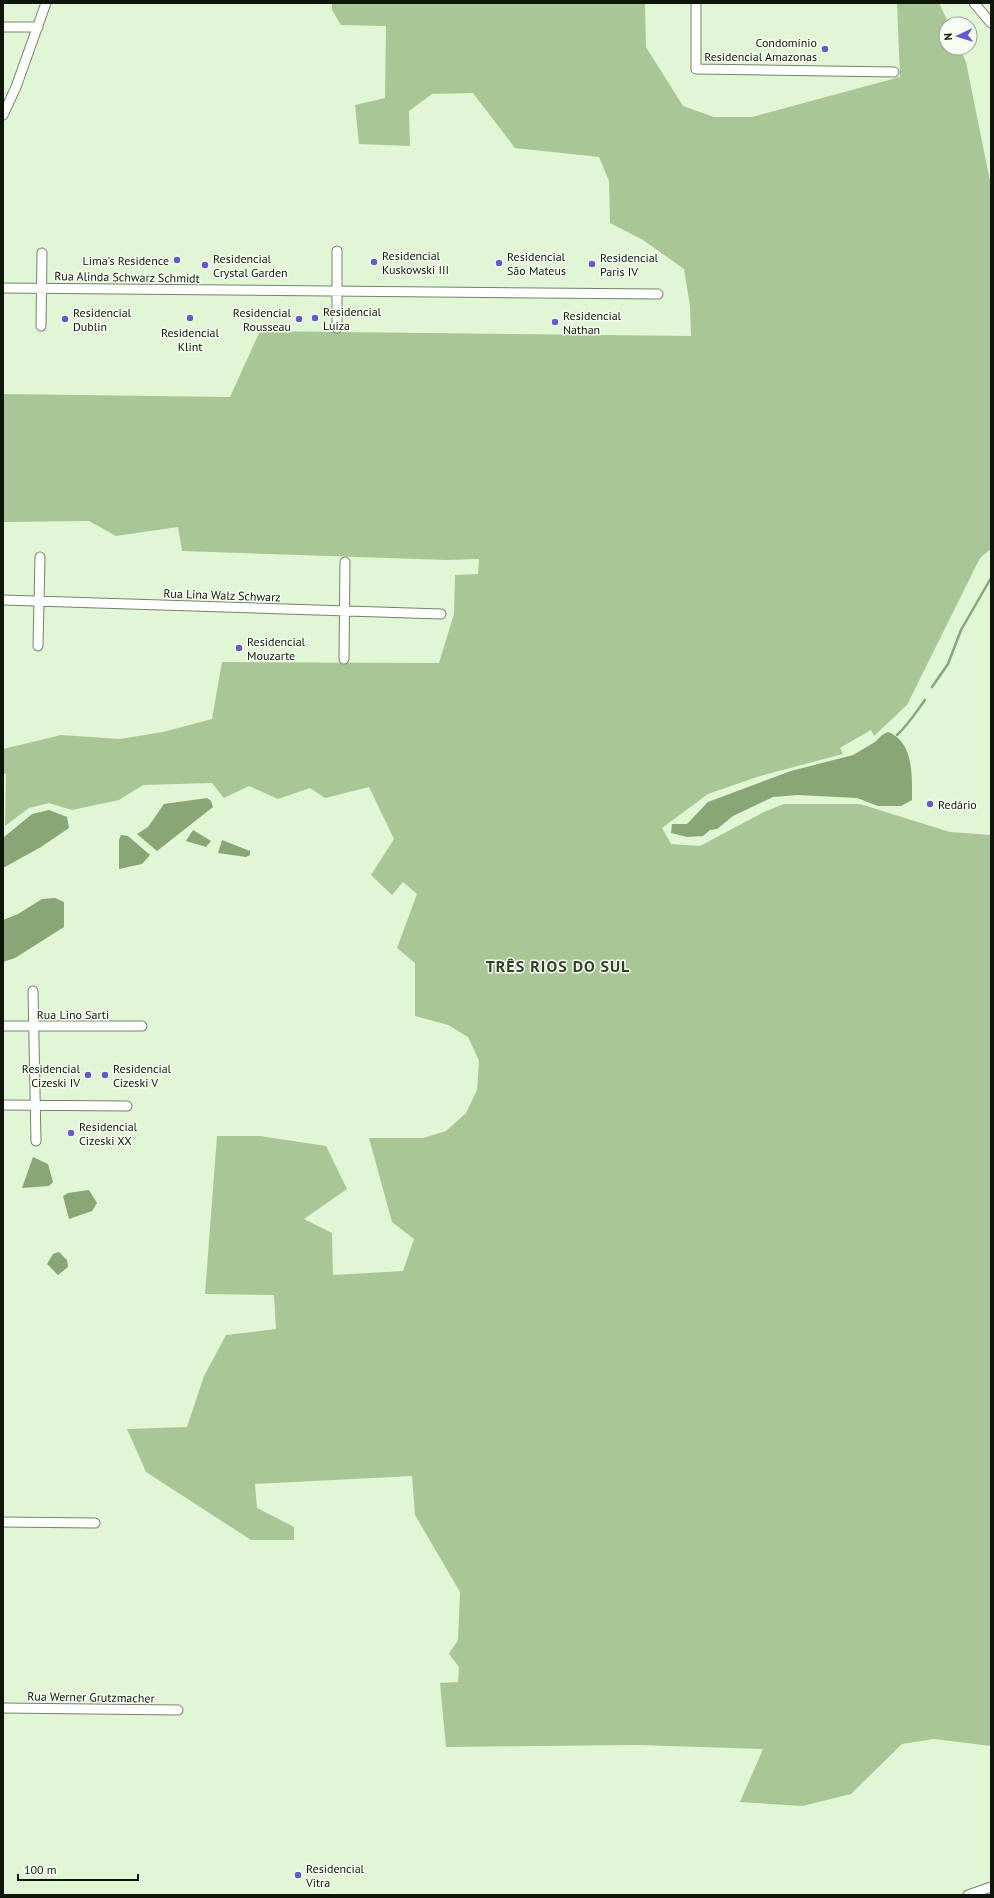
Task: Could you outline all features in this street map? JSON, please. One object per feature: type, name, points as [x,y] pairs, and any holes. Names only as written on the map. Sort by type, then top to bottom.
[{"type":"street","points":[[4,109],[38,27],[46,3]]},
{"type":"street","points":[[696,3],[696,69],[894,72]]},
{"type":"street","points":[[974,3],[991,24]]},
{"type":"street","points":[[3,27],[38,27]]},
{"type":"street","points":[[337,251],[337,328]]},
{"type":"street","points":[[41,326],[42,253]]},
{"type":"street","name":"Rua Alinda Schwarz Schmidt","points":[[3,288],[658,294]]},
{"type":"street","points":[[38,646],[40,557]]},
{"type":"street","points":[[344,659],[345,562]]},
{"type":"street","name":"Rua Lina Walz Schwarz","points":[[3,600],[441,614]]},
{"type":"street","points":[[33,990],[35,1026],[36,1141]]},
{"type":"street","name":"Rua Lino Sarti","points":[[3,1026],[142,1026]]},
{"type":"street","points":[[3,1105],[127,1106]]},
{"type":"street","points":[[3,1522],[95,1523]]},
{"type":"street","name":"Rua Werner Grutzmacher","points":[[3,1708],[178,1710]]},
{"type":"street","points":[[968,1895],[991,1887]]},
{"type":"shaded area","points":[[332,3],[645,3],[646,47],[683,106],[714,117],[752,117],[900,77],[897,3],[939,3],[945,16],[938,16],[938,56],[963,56],[966,62],[991,186],[991,549],[980,558],[907,705],[874,736],[871,730],[840,748],[843,754],[760,776],[708,794],[662,828],[671,844],[700,846],[766,811],[784,804],[860,804],[950,832],[991,835],[991,1746],[934,1739],[902,1744],[851,1794],[803,1806],[740,1802],[763,1749],[638,1745],[446,1747],[440,1683],[458,1682],[459,1667],[449,1654],[458,1640],[460,1592],[415,1515],[412,1476],[255,1484],[257,1508],[294,1527],[294,1540],[251,1540],[146,1472],[127,1429],[187,1427],[204,1376],[226,1335],[276,1329],[274,1295],[205,1294],[217,1136],[260,1136],[326,1146],[347,1189],[304,1219],[332,1233],[333,1275],[403,1271],[414,1239],[392,1222],[369,1138],[423,1138],[446,1131],[466,1113],[477,1090],[479,1061],[468,1037],[448,1025],[415,1016],[415,963],[397,948],[417,894],[403,882],[392,895],[371,875],[394,839],[369,787],[325,798],[310,788],[278,799],[249,786],[224,798],[212,783],[143,785],[119,800],[72,810],[49,803],[29,808],[5,826],[6,774],[3,774],[3,749],[61,735],[120,739],[163,732],[212,719],[222,662],[439,663],[454,614],[455,575],[478,574],[479,559],[446,560],[182,551],[178,527],[116,536],[89,521],[3,522],[3,394],[230,397],[260,331],[691,336],[690,306],[684,269],[643,240],[610,223],[609,181],[599,157],[515,148],[473,93],[432,94],[409,111],[410,146],[359,144],[355,105],[385,98],[386,26],[341,25],[332,10]]},
{"type":"shaded area","points":[[888,732],[903,743],[910,761],[912,800],[901,806],[878,806],[857,798],[798,795],[773,797],[733,816],[717,829],[710,830],[703,836],[687,837],[671,833],[672,824],[687,824],[708,802],[791,771],[853,755],[875,742],[882,735]]},
{"type":"shaded area","points":[[207,798],[211,801],[213,807],[157,851],[137,834],[148,827],[164,804]]},
{"type":"shaded area","points":[[49,810],[67,817],[69,828],[41,847],[3,868],[4,837],[32,814]]},
{"type":"shaded area","points":[[193,830],[211,841],[206,847],[186,841]]},
{"type":"shaded area","points":[[121,835],[128,836],[150,855],[142,864],[119,869],[119,840]]},
{"type":"shaded area","points":[[222,840],[250,851],[250,855],[246,857],[218,853]]},
{"type":"shaded area","points":[[55,898],[64,902],[64,927],[15,958],[3,962],[3,920],[18,914],[42,899]]},
{"type":"shaded area","points":[[33,1157],[48,1164],[53,1182],[49,1186],[22,1188]]},
{"type":"shaded area","points":[[89,1190],[97,1203],[92,1211],[69,1219],[63,1196],[68,1193]]},
{"type":"shaded area","points":[[59,1252],[67,1260],[68,1267],[58,1275],[47,1264],[53,1254]]},
{"type":"waterway","points":[[932,687],[948,664],[961,630],[991,578]]},
{"type":"waterway","points":[[897,735],[925,700]]},
{"type":"place","name":"Condomínio Residencial Amazonas","points":[[825,49]]},
{"type":"place","name":"Lima's Residence","points":[[177,260]]},
{"type":"place","name":"Residencial Kuskowski III","points":[[374,262]]},
{"type":"place","name":"Residencial São Mateus","points":[[499,263]]},
{"type":"place","name":"Residencial Paris IV","points":[[592,264]]},
{"type":"place","name":"Residencial Crystal Garden","points":[[205,265]]},
{"type":"place","name":"Residencial Klint","points":[[190,318]]},
{"type":"place","name":"Residencial Luiza","points":[[315,318]]},
{"type":"place","name":"Residencial Dublin","points":[[65,319]]},
{"type":"place","name":"Residencial Rousseau","points":[[299,319]]},
{"type":"place","name":"Residencial Nathan","points":[[555,322]]},
{"type":"place","name":"Residencial Mouzarte","points":[[239,648]]},
{"type":"place","name":"Redário","points":[[930,804]]},
{"type":"place","name":"Residencial Cizeski IV","points":[[88,1075]]},
{"type":"place","name":"Residencial Cizeski V","points":[[105,1075]]},
{"type":"place","name":"Residencial Cizeski XX","points":[[71,1133]]},
{"type":"place","name":"Residencial Vitra","points":[[298,1875]]},
{"type":"district","name":"TRÊS RIOS DO SUL","points":[[558,966]]}]
